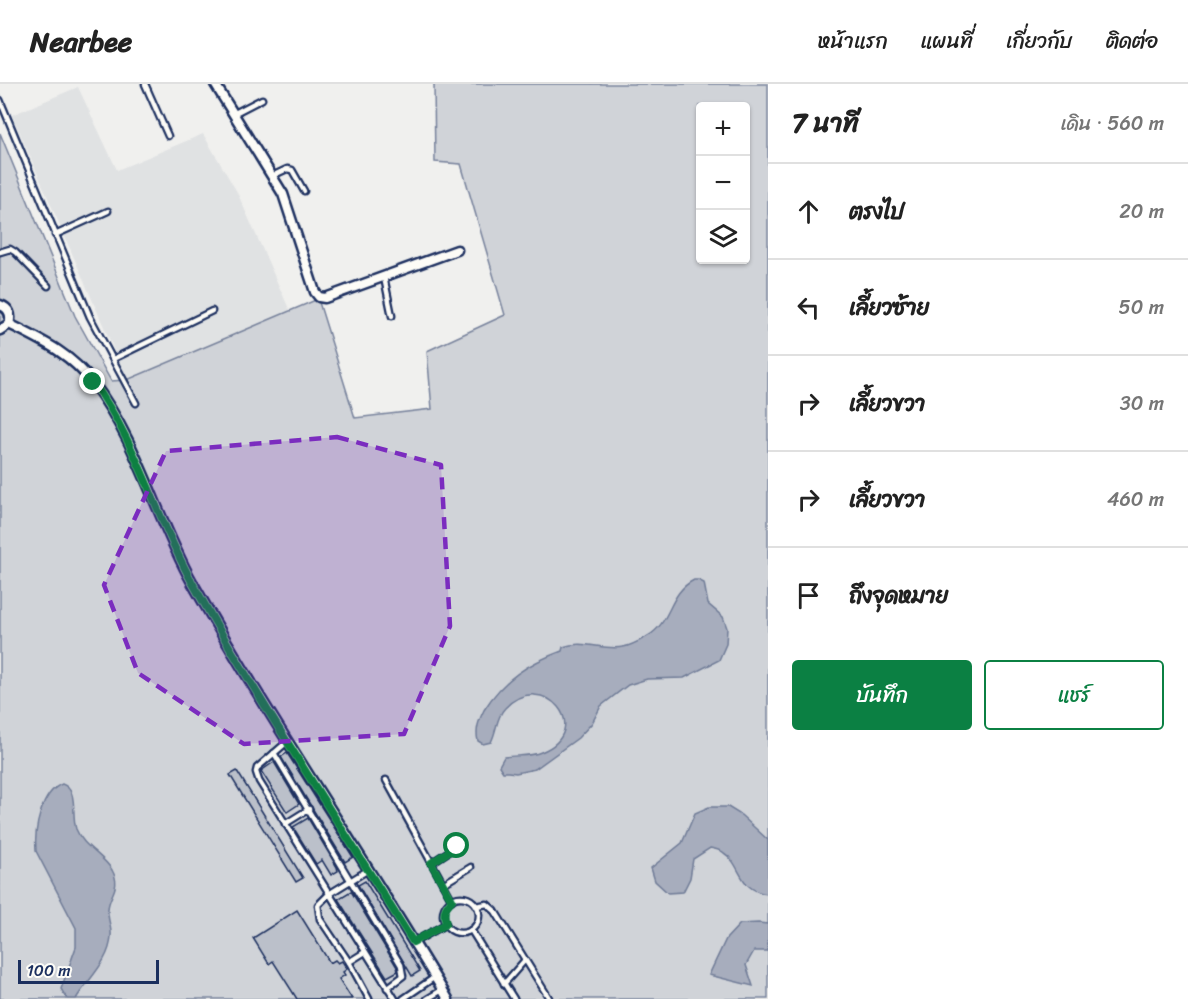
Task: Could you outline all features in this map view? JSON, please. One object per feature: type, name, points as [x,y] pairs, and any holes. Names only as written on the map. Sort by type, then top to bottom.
[{"type":"street","points":[[215,84],[288,205],[315,292],[320,297],[325,298],[457,250]]},
{"type":"street","points":[[0,305],[10,312],[9,324]]},
{"type":"street","points":[[0,330],[9,324]]},
{"type":"street","points":[[9,324],[60,350],[79,366],[109,405],[191,581],[287,742],[448,999]]},
{"type":"lane","points":[[145,84],[168,136]]},
{"type":"lane","points":[[233,114],[262,99]]},
{"type":"lane","points":[[0,100],[90,317],[136,403]]},
{"type":"lane","points":[[271,176],[287,169],[292,170],[304,191]]},
{"type":"lane","points":[[55,236],[108,211]]},
{"type":"lane","points":[[0,252],[10,249],[15,252],[48,286]]},
{"type":"lane","points":[[384,277],[392,316]]},
{"type":"lane","points":[[112,359],[212,311]]},
{"type":"lane","points":[[287,742],[263,761],[256,772],[259,781],[395,999]]},
{"type":"lane","points":[[274,753],[309,808],[404,971],[404,976],[387,988]]},
{"type":"lane","points":[[386,780],[452,900]]},
{"type":"lane","points":[[285,824],[309,808]]},
{"type":"lane","points":[[431,863],[457,846]]},
{"type":"lane","points":[[443,884],[471,867]]},
{"type":"lane","points":[[368,870],[329,894],[318,905],[320,918],[349,962],[369,999]]},
{"type":"lane","points":[[461,897],[470,899],[477,906],[479,914],[477,924],[471,930],[462,933],[453,931],[446,924],[443,915],[445,906],[452,900],[461,897]]},
{"type":"lane","points":[[477,906],[487,904],[495,911],[549,998]]},
{"type":"lane","points":[[413,942],[446,924]]},
{"type":"lane","points":[[471,930],[514,999]]},
{"type":"lane","points":[[349,962],[365,952]]},
{"type":"lane","points":[[504,984],[525,960]]},
{"type":"lane","points":[[403,999],[435,977]]},
{"type":"lane","points":[[427,999],[442,990]]},
{"type":"highlighted area","points":[[337,437],[441,465],[450,626],[404,734],[244,744],[138,673],[104,585],[166,451]]},
{"type":"shaded area","points":[[434,84],[768,84],[768,999],[0,999],[0,133],[75,316],[111,381],[127,380],[318,299],[355,418],[432,409],[427,351],[505,315],[461,164],[435,162]]},
{"type":"shaded area","points":[[78,87],[117,170],[203,134],[237,192],[290,311],[127,380],[12,115]]},
{"type":"water","points":[[694,580],[704,583],[708,604],[723,617],[727,628],[726,644],[719,660],[684,678],[647,679],[628,685],[601,706],[592,723],[578,738],[535,769],[516,773],[503,772],[499,766],[504,757],[537,754],[557,742],[564,730],[564,718],[558,707],[548,699],[534,695],[520,698],[505,708],[498,720],[491,742],[483,744],[478,741],[477,737],[479,721],[491,699],[500,689],[518,673],[562,651],[563,647],[578,644],[608,648],[623,647],[648,636],[662,623],[679,592]]},
{"type":"water","points":[[62,784],[71,791],[73,797],[75,823],[79,835],[108,864],[116,882],[108,909],[111,933],[107,954],[76,999],[67,999],[61,989],[76,947],[76,928],[36,851],[36,833],[40,813],[49,795]]},
{"type":"water","points":[[709,807],[728,807],[741,815],[768,840],[768,894],[751,888],[730,858],[721,851],[710,848],[693,859],[690,878],[683,892],[668,893],[655,881],[651,868],[682,843],[695,813]]},
{"type":"water","points":[[740,924],[768,924],[768,951],[754,951],[746,965],[753,986],[709,975],[726,939]]},
{"type":"building","points":[[287,753],[353,857],[345,862],[281,757]]},
{"type":"building","points":[[274,762],[299,804],[287,812],[261,771]]},
{"type":"building","points":[[237,771],[303,878],[296,882],[230,775]]},
{"type":"building","points":[[308,818],[337,867],[338,871],[331,875],[322,860],[316,864],[293,827]]},
{"type":"building","points":[[365,881],[420,971],[412,976],[358,885]]},
{"type":"building","points":[[351,891],[397,967],[398,971],[387,977],[338,899]]},
{"type":"building","points":[[297,910],[330,963],[335,960],[338,963],[342,961],[347,969],[343,972],[345,975],[339,979],[352,999],[297,999],[273,961],[269,964],[253,938]]},
{"type":"route","points":[[93,382],[109,405],[122,430],[191,581],[276,724],[413,942],[446,924],[443,915],[445,906],[452,900],[431,863],[457,846]]}]
